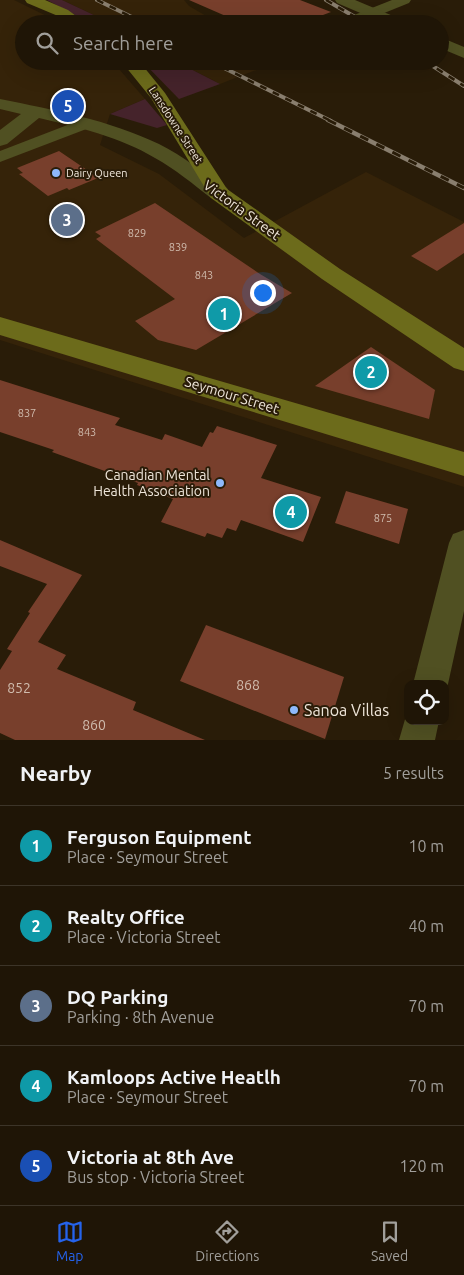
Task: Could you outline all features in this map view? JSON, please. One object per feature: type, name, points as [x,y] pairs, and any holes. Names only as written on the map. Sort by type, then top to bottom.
[{"type":"main road","points":[[32,0],[66,15]]},
{"type":"main road","name":"Lansdowne Street","points":[[138,70],[159,97],[219,192]]},
{"type":"main road","name":"Victoria Street","points":[[219,192],[331,274],[464,361]]},
{"type":"main road","name":"Seymour Street","points":[[0,326],[464,464]]},
{"type":"street","points":[[342,0],[380,15]]},
{"type":"street","points":[[370,15],[404,0]]},
{"type":"street","points":[[449,46],[464,54]]},
{"type":"street","name":"Victoria Street","points":[[0,104],[83,124],[123,136],[152,148],[219,192]]},
{"type":"street","points":[[0,140],[35,112]]},
{"type":"street","points":[[0,157],[83,124]]},
{"type":"street","points":[[431,680],[464,543]]},
{"type":"street","points":[[417,740],[420,725]]},
{"type":"shaded area","points":[[0,0],[14,0],[45,15],[15,15],[15,70],[120,70],[145,99],[110,114],[100,145],[159,174],[244,238],[366,172],[464,222],[464,487],[0,340]]},
{"type":"shaded area","points":[[47,0],[62,0],[94,15],[75,15]]},
{"type":"shaded area","points":[[62,0],[184,0],[189,6],[204,15],[94,15]]},
{"type":"shaded area","points":[[151,70],[193,70],[220,84],[179,99]]},
{"type":"shaded area","points":[[193,70],[256,70],[220,84]]},
{"type":"shaded area","points":[[145,99],[167,125],[157,128],[110,114]]},
{"type":"building","points":[[189,0],[300,0],[331,12],[323,15],[223,15]]},
{"type":"building","name":"Dairy Queen","points":[[59,151],[98,178],[48,196],[19,174],[23,173],[17,168]]},
{"type":"building","points":[[155,203],[260,274],[292,293],[196,350],[158,340],[135,321],[175,299],[96,239],[101,236],[95,232]]},
{"type":"building","points":[[464,223],[464,253],[437,271],[411,256]]},
{"type":"building","points":[[371,347],[435,390],[429,419],[315,386]]},
{"type":"building","points":[[0,380],[120,418],[115,425],[162,440],[165,434],[202,447],[210,432],[213,433],[217,426],[277,445],[261,478],[321,497],[303,542],[241,520],[236,531],[227,528],[222,538],[207,533],[205,537],[161,522],[173,499],[137,485],[138,483],[52,452],[54,450],[0,432]]},
{"type":"building","points":[[346,491],[408,509],[399,544],[335,523]]},
{"type":"building","points":[[0,540],[82,575],[38,642],[66,655],[57,669],[136,702],[133,710],[205,740],[15,740],[0,733],[0,670],[12,651],[7,649],[30,613],[28,612],[47,584],[0,566]]},
{"type":"building","name":"Sanoa Villas","points":[[206,625],[344,677],[325,739],[180,681]]},
{"type":"railway","points":[[97,0],[128,15]]},
{"type":"railway","points":[[326,0],[352,15]]},
{"type":"railway","points":[[228,70],[331,121]]},
{"type":"railway","points":[[439,70],[464,86]]},
{"type":"railway","points":[[328,120],[464,188]]},
{"type":"place","name":"Victoria at 8th Ave","points":[[68,106]]},
{"type":"place","name":"Dairy Queen","points":[[56,173]]},
{"type":"place","name":"DQ Parking","points":[[67,220]]},
{"type":"place","name":"Ferguson Equipment","points":[[224,314]]},
{"type":"place","name":"Realty Office","points":[[371,372]]},
{"type":"place","name":"Canadian Mental Health Association","points":[[220,483]]},
{"type":"place","name":"Kamloops Active Heatlh","points":[[291,512]]},
{"type":"place","name":"Sanoa Villas","points":[[294,710]]}]
